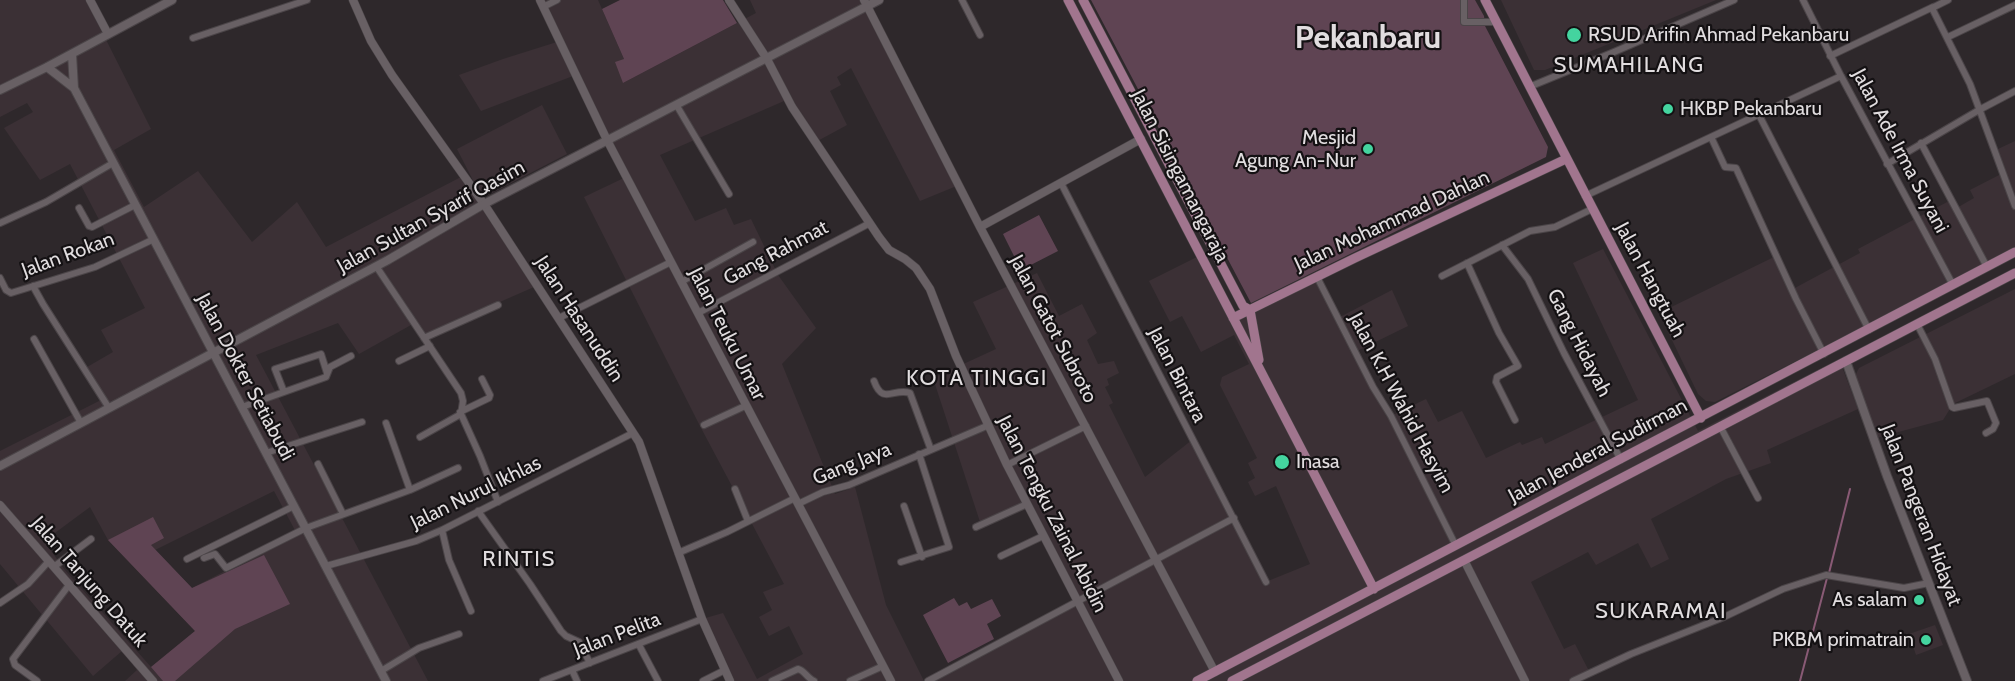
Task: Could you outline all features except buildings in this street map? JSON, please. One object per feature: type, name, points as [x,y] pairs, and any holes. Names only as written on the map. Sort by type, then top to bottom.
[{"type":"main road","name":"Jalan Sultan Syarif Qasim","points":[[0,466],[376,266],[484,204],[767,59],[865,3],[879,0]]},
{"type":"main road","name":"Jalan Sisingamangaraja","points":[[1068,0],[1374,589]]},
{"type":"main road","name":"Jalan Sisingamangaraja","points":[[1083,0],[1243,306],[1250,310],[1260,369]]},
{"type":"main road","name":"Jalan Hangtuah","points":[[1485,0],[1701,418]]},
{"type":"main road","points":[[0,90],[47,68],[167,1]]},
{"type":"main road","name":"Jalan Dokter Setiabudi","points":[[72,54],[74,88],[386,681]]},
{"type":"main road","name":"Jalan Dokter Setiabudi","points":[[47,68],[74,88]]},
{"type":"main road","points":[[1141,139],[1142,114]]},
{"type":"main road","name":"Jalan Mohammad Dahlan","points":[[1233,318],[1566,159]]},
{"type":"main road","name":"Jalan Jenderal Sudirman","points":[[1197,681],[2015,252]]},
{"type":"main road","name":"Jalan Jenderal Sudirman","points":[[1232,681],[2015,273]]},
{"type":"main road","points":[[1936,294],[1944,310]]},
{"type":"main road","name":"Jalan Pangeran Hidayat","points":[[1846,361],[1887,476],[1967,681]]},
{"type":"street","points":[[90,0],[108,34]]},
{"type":"street","points":[[193,38],[307,0]]},
{"type":"street","name":"Jalan Hasanuddin","points":[[353,0],[370,41],[484,204],[639,442],[702,619],[730,681]]},
{"type":"street","points":[[542,4],[557,0]]},
{"type":"street","name":"Jalan Tengku Zainal Abidin","points":[[729,0],[767,59],[792,107],[822,155],[885,246],[905,259],[924,277],[956,356],[1006,465],[1119,681]]},
{"type":"street","points":[[962,0],[980,35]]},
{"type":"street","points":[[1464,0],[1464,22],[1496,22]]},
{"type":"street","points":[[1529,87],[1734,0]]},
{"type":"street","name":"Jalan Ade Irma Suyani","points":[[1803,0],[1830,56],[1953,285]]},
{"type":"street","points":[[1830,56],[1948,0]]},
{"type":"street","name":"Jalan Gatot Subroto","points":[[865,3],[1215,672]]},
{"type":"street","name":"Jalan Teuku Umar","points":[[542,4],[607,140],[891,681]]},
{"type":"street","points":[[1948,37],[2015,5]]},
{"type":"street","points":[[1933,7],[1970,84],[2015,206]]},
{"type":"street","points":[[1585,196],[1841,76]]},
{"type":"street","points":[[1887,164],[1979,110],[2015,92]]},
{"type":"street","points":[[677,106],[729,194]]},
{"type":"street","points":[[1759,115],[1869,330]]},
{"type":"street","points":[[1711,137],[1725,166],[1736,168],[1824,354]]},
{"type":"street","points":[[981,227],[1141,139]]},
{"type":"street","points":[[1921,143],[1987,267]]},
{"type":"street","points":[[0,223],[46,202],[113,163]]},
{"type":"street","name":"Jalan Bintara","points":[[1061,183],[1266,582]]},
{"type":"street","points":[[79,208],[88,226],[92,227],[135,205]]},
{"type":"street","points":[[1442,276],[1530,231],[1555,227],[1592,209]]},
{"type":"street","name":"Gang Rahmat","points":[[698,313],[870,223]]},
{"type":"street","name":"Jalan Rokan","points":[[0,278],[9,293],[95,267],[154,239]]},
{"type":"street","points":[[681,282],[753,242]]},
{"type":"street","name":"Gang Hidayah","points":[[1502,245],[1528,279],[1621,460]]},
{"type":"street","points":[[559,318],[671,262]]},
{"type":"street","points":[[1467,263],[1499,333],[1518,366],[1497,377],[1496,382],[1515,420]]},
{"type":"street","points":[[376,266],[461,393],[463,401],[461,413],[498,502]]},
{"type":"street","name":"Jalan K.H Wahid Hasyim","points":[[1319,275],[1319,281],[1364,370],[1391,416],[1456,546]]},
{"type":"street","points":[[33,286],[109,408]]},
{"type":"street","points":[[424,338],[498,305]]},
{"type":"street","points":[[1917,324],[1935,359],[1952,407],[1988,401],[1996,423],[1993,429],[1986,433]]},
{"type":"street","points":[[34,339],[81,423]]},
{"type":"street","points":[[399,361],[430,346]]},
{"type":"street","points":[[284,392],[275,369],[321,354],[328,376]]},
{"type":"street","points":[[328,376],[330,367],[351,356]]},
{"type":"street","points":[[242,407],[328,376]]},
{"type":"street","points":[[420,437],[489,398],[490,394],[482,379]]},
{"type":"street","points":[[874,381],[880,393],[885,395],[905,391],[910,393],[931,450]]},
{"type":"street","points":[[704,425],[746,406]]},
{"type":"street","points":[[267,453],[362,422]]},
{"type":"street","points":[[387,423],[410,490]]},
{"type":"street","name":"Gang Jaya","points":[[678,553],[748,521],[797,501],[849,485],[988,425]]},
{"type":"street","points":[[1006,465],[1086,426]]},
{"type":"street","points":[[1720,426],[1758,498]]},
{"type":"street","name":"Jalan Nurul Ikhlas","points":[[326,566],[416,541],[442,530],[633,433]]},
{"type":"street","name":"Gang Jaya","points":[[901,562],[947,549],[949,545],[919,454]]},
{"type":"street","points":[[318,464],[343,514]]},
{"type":"street","points":[[204,558],[215,554],[226,568],[306,528],[410,490],[458,468]]},
{"type":"street","points":[[735,489],[748,521]]},
{"type":"street","points":[[976,527],[1027,504]]},
{"type":"street","name":"Jalan Tanjung Datuk","points":[[0,505],[153,681]]},
{"type":"street","points":[[187,559],[294,506]]},
{"type":"street","points":[[904,506],[922,556]]},
{"type":"street","points":[[478,512],[530,584],[561,632],[579,642],[590,663]]},
{"type":"street","points":[[928,681],[1234,518]]},
{"type":"street","points":[[442,530],[448,560],[471,611]]},
{"type":"street","points":[[1001,556],[1043,536]]},
{"type":"street","points":[[0,603],[52,564],[91,539]]},
{"type":"street","points":[[1464,560],[1525,681]]},
{"type":"street","points":[[1573,681],[1630,654],[1724,617],[1783,589],[1826,575],[1904,588],[1929,583]]},
{"type":"street","points":[[37,681],[15,665],[14,659],[69,585]]},
{"type":"street","name":"Jalan Pelita","points":[[543,681],[702,619]]},
{"type":"street","points":[[381,671],[419,648],[459,634]]},
{"type":"street","points":[[639,645],[658,681]]},
{"type":"street","points":[[850,681],[883,666]]},
{"type":"street","points":[[772,681],[798,669],[814,681]]},
{"type":"street","points":[[572,670],[577,681]]},
{"type":"street","points":[[703,681],[725,670]]},
{"type":"shaded area","points":[[0,0],[86,0],[151,129],[114,150],[144,207],[198,171],[252,242],[297,202],[326,247],[461,177],[534,287],[420,337],[411,325],[359,354],[338,323],[256,355],[428,681],[125,681],[137,670],[122,651],[93,676],[0,564],[0,451],[101,400],[82,370],[113,352],[101,330],[145,308],[70,164],[40,180],[4,128],[33,112],[27,103],[0,117]],"holes":[[[274,491],[297,534],[192,588],[155,550]],[[90,507],[108,540],[195,631],[151,667],[64,569],[44,541]]]},
{"type":"shaded area","points":[[536,0],[598,0],[624,59],[623,83],[756,13],[750,0],[861,0],[959,185],[920,201],[851,68],[837,77],[841,85],[830,91],[847,125],[812,144],[784,101],[660,155],[695,221],[726,208],[734,225],[751,219],[778,275],[816,328],[782,364],[835,494],[855,487],[886,605],[924,681],[730,681],[702,619],[723,613],[757,679],[803,654],[789,626],[769,636],[759,617],[772,610],[763,592],[784,584],[700,426],[584,197],[626,177],[573,76],[481,111],[459,75],[557,42]]},
{"type":"shaded area","points":[[620,0],[723,0],[737,23],[623,83],[615,62],[624,59],[602,9]]},
{"type":"shaded area","points":[[1091,0],[1475,0],[1484,16],[1485,26],[1548,147],[1546,157],[1251,303]]},
{"type":"shaded area","name":"RSUD Arifin Ahmad Pekanbaru","points":[[1501,0],[1716,0],[1545,70],[1534,70]]},
{"type":"shaded area","points":[[542,105],[567,154],[482,198],[457,149]]},
{"type":"shaded area","points":[[2015,141],[2015,254],[1823,350],[1793,289],[1860,253],[1858,249],[1951,200],[1955,209],[1974,198],[1970,190],[2005,172],[1998,149]]},
{"type":"shaded area","points":[[1039,215],[1058,251],[1021,270],[1003,234]]},
{"type":"shaded area","points":[[1603,249],[1698,431],[1839,359],[1858,409],[1767,450],[1771,463],[1726,479],[1651,519],[1669,559],[1651,568],[1638,543],[1596,565],[1588,552],[1531,582],[1564,649],[1575,644],[1589,671],[1568,681],[928,681],[1077,602],[1027,505],[981,525],[933,378],[996,349],[973,302],[1037,273],[1059,316],[1082,304],[1097,333],[1087,340],[1098,364],[1114,361],[1119,373],[1107,379],[1109,385],[1105,387],[1113,403],[1109,405],[1145,477],[1192,440],[1268,581],[1310,564],[1276,486],[1255,496],[1248,482],[1255,478],[1248,463],[1257,458],[1220,385],[1222,377],[1249,364],[1234,335],[1201,352],[1182,316],[1170,322],[1149,281],[1201,255],[1233,318],[1319,275],[1338,318],[1392,290],[1408,326],[1355,352],[1391,416],[1426,399],[1438,422],[1462,411],[1486,458],[1520,442],[1522,445],[1542,437],[1545,444],[1638,400],[1573,263]]},
{"type":"shaded area","points":[[1774,257],[1818,350],[1715,402],[1706,401],[1698,394],[1659,313]]},
{"type":"shaded area","points":[[2015,289],[2015,374],[1953,404],[1943,420],[1876,438],[1855,376],[1859,368]]},
{"type":"shaded area","points":[[153,517],[164,538],[151,545],[192,588],[264,555],[290,604],[235,629],[175,681],[163,681],[151,667],[195,631],[108,540]]},
{"type":"shaded area","points":[[954,598],[959,606],[967,602],[971,609],[992,599],[1001,616],[987,624],[994,639],[948,663],[923,615]]},
{"type":"shaded area","name":"PKBM primatrain","points":[[1935,625],[1943,645],[1916,655],[1909,634]]},
{"type":"waterway","points":[[1829,573],[1850,489]]},
{"type":"waterway","points":[[1800,681],[1827,578]]},
{"type":"place","name":"RSUD Arifin Ahmad Pekanbaru","points":[[1574,35]]},
{"type":"place","name":"HKBP Pekanbaru","points":[[1668,109]]},
{"type":"place","name":"Mesjid Agung An-Nur","points":[[1368,149]]},
{"type":"place","name":"Inasa","points":[[1282,462]]},
{"type":"place","name":"As salam","points":[[1919,600]]},
{"type":"place","name":"PKBM primatrain","points":[[1926,640]]},
{"type":"district","name":"Pekanbaru","points":[[1368,39]]},
{"type":"district","name":"SUMAHILANG","points":[[1629,66]]},
{"type":"district","name":"KOTA TINGGI","points":[[977,379]]},
{"type":"district","name":"RINTIS","points":[[519,560]]},
{"type":"district","name":"SUKARAMAI","points":[[1661,612]]}]
